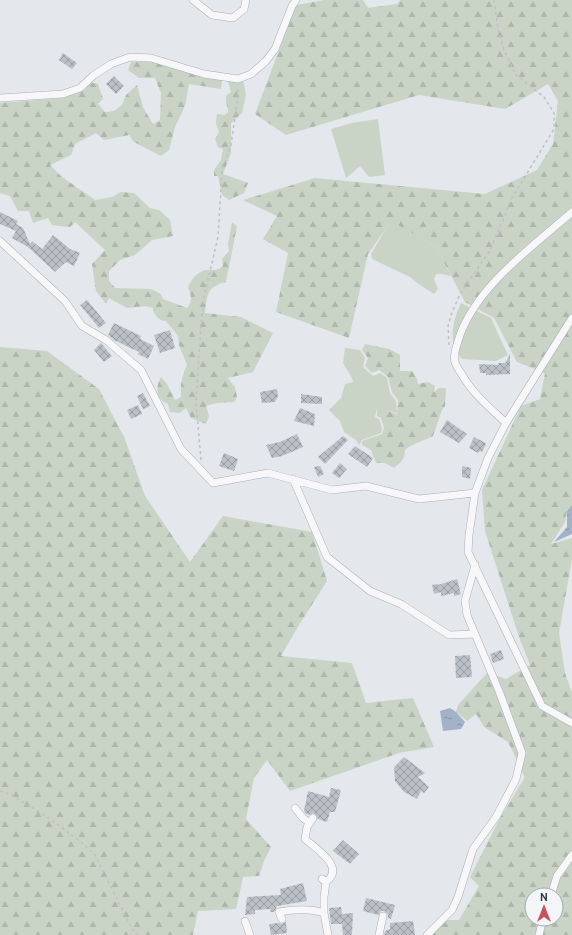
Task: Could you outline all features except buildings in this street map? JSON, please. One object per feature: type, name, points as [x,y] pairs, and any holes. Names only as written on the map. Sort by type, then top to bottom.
[{"type":"street","points":[[195,1],[212,15],[233,18],[244,8],[246,0]]},
{"type":"street","points":[[0,98],[64,94],[80,88],[94,75],[111,64],[130,57],[151,58],[204,74],[238,79],[251,74],[266,61],[275,49],[292,6],[296,0]]},
{"type":"street","points":[[506,423],[478,397],[455,362],[455,352],[462,329],[482,297],[506,270],[572,212]]},
{"type":"street","points":[[0,241],[65,301],[82,326],[106,340],[140,370],[181,449],[213,482],[268,473],[332,490],[366,486],[419,499],[475,493]]},
{"type":"street","points":[[572,318],[506,423],[488,458],[475,493],[468,552],[542,706],[572,723]]},
{"type":"street","points":[[293,479],[327,557],[370,591],[402,604],[449,635],[474,634]]},
{"type":"street","points":[[427,935],[452,910],[458,897],[473,849],[496,817],[516,779],[522,753],[499,691],[467,615],[465,602],[475,565]]},
{"type":"street","points":[[295,808],[303,818],[311,821],[305,833],[305,839],[332,864],[333,871],[330,879],[324,881],[324,913],[328,935]]},
{"type":"street","points":[[554,887],[557,876],[572,855]]},
{"type":"street","points":[[282,919],[279,912],[298,909],[313,910],[324,913]]},
{"type":"street","points":[[378,935],[383,916]]},
{"type":"street","points":[[245,921],[250,935]]},
{"type":"path","points":[[450,350],[448,326],[451,314],[460,294],[489,252],[502,225],[512,198],[554,129],[554,113],[544,97],[516,75],[504,50],[498,29],[494,0]]},
{"type":"path","points":[[202,472],[196,402],[201,324],[204,297],[218,237],[222,171],[231,144],[237,103],[238,79]]},
{"type":"path","points":[[0,791],[12,795],[50,819],[81,842],[95,855],[132,929],[138,935]]},
{"type":"green space","points":[[324,0],[363,0],[368,8],[397,4],[400,0],[572,0],[572,505],[567,511],[565,522],[551,544],[572,538],[572,559],[559,633],[565,673],[572,693],[572,935],[433,935],[445,920],[459,920],[479,886],[470,877],[501,816],[525,777],[508,742],[484,727],[476,714],[467,721],[456,712],[458,705],[487,673],[506,679],[530,665],[519,637],[485,531],[482,490],[521,406],[540,399],[545,373],[517,362],[494,318],[465,302],[436,247],[391,221],[368,254],[349,338],[276,312],[288,253],[263,239],[277,216],[243,200],[315,178],[485,194],[537,170],[553,144],[558,101],[548,84],[505,109],[419,95],[286,135],[255,114],[296,5]]},
{"type":"green space","points":[[131,62],[152,62],[223,73],[221,89],[189,84],[185,106],[175,127],[169,150],[161,156],[134,142],[129,135],[104,140],[96,133],[75,144],[71,155],[50,165],[62,177],[95,200],[112,197],[121,192],[134,193],[150,208],[159,210],[170,220],[173,236],[152,240],[135,255],[120,260],[109,271],[109,281],[115,288],[151,289],[161,294],[163,299],[187,308],[191,300],[188,287],[191,282],[197,274],[203,271],[217,270],[223,266],[222,259],[229,251],[228,244],[232,222],[237,226],[226,282],[215,286],[209,293],[205,313],[241,317],[273,333],[253,372],[228,378],[235,387],[237,397],[234,402],[216,403],[206,406],[209,416],[206,424],[191,418],[186,408],[180,413],[170,412],[168,404],[159,396],[157,389],[161,377],[167,384],[175,400],[181,397],[182,380],[187,365],[179,345],[178,336],[166,321],[158,318],[153,311],[153,308],[145,306],[127,308],[109,298],[106,304],[96,291],[92,264],[105,250],[75,222],[70,227],[52,225],[48,218],[33,223],[29,211],[18,211],[10,196],[0,193],[0,103],[63,98],[85,90],[90,82],[98,84],[103,99],[98,104],[105,112],[114,111],[122,105],[126,95],[137,85],[143,107],[153,124],[160,120],[161,93],[155,78],[139,78],[128,70]]},
{"type":"green space","points":[[228,81],[243,81],[246,95],[242,113],[231,123],[231,153],[223,174],[248,183],[244,193],[229,200],[222,195],[218,176],[214,176],[214,170],[221,160],[223,149],[218,147],[215,139],[219,132],[216,123],[217,114],[225,115],[228,112],[226,96],[231,92]]},
{"type":"green space","points":[[378,119],[385,175],[369,177],[360,166],[346,178],[331,129],[351,123]]},
{"type":"green space","points":[[391,220],[436,247],[451,276],[436,274],[434,279],[438,289],[434,294],[410,277],[372,259],[371,254]]},
{"type":"green space","points":[[461,303],[491,318],[508,355],[496,361],[462,359],[455,348],[453,341],[455,318]]},
{"type":"green space","points":[[365,344],[389,349],[400,355],[400,371],[412,371],[418,384],[428,382],[435,386],[434,392],[439,388],[446,388],[445,406],[442,410],[433,436],[405,450],[402,460],[394,468],[385,463],[376,463],[371,450],[362,445],[362,441],[382,434],[384,428],[381,418],[377,416],[377,407],[397,414],[398,400],[392,392],[388,377],[379,370],[372,373],[365,366],[368,358],[362,350]]},
{"type":"green space","points":[[0,347],[47,351],[99,389],[125,439],[145,496],[190,562],[223,516],[312,532],[327,581],[281,656],[352,663],[366,703],[413,698],[434,747],[399,753],[290,791],[267,760],[254,778],[246,819],[271,847],[259,876],[243,877],[236,909],[198,911],[193,935],[0,935]]},
{"type":"green space","points":[[345,348],[360,350],[365,358],[363,367],[373,376],[380,373],[387,378],[390,393],[396,401],[397,413],[377,408],[375,417],[379,419],[382,428],[381,433],[362,440],[359,445],[356,440],[344,432],[340,421],[329,410],[341,398],[345,384],[353,382],[343,363]]},
{"type":"water","points":[[572,505],[572,534],[554,542],[567,527],[567,511]]},
{"type":"water","points":[[450,708],[465,722],[461,729],[443,731],[440,711]]}]
